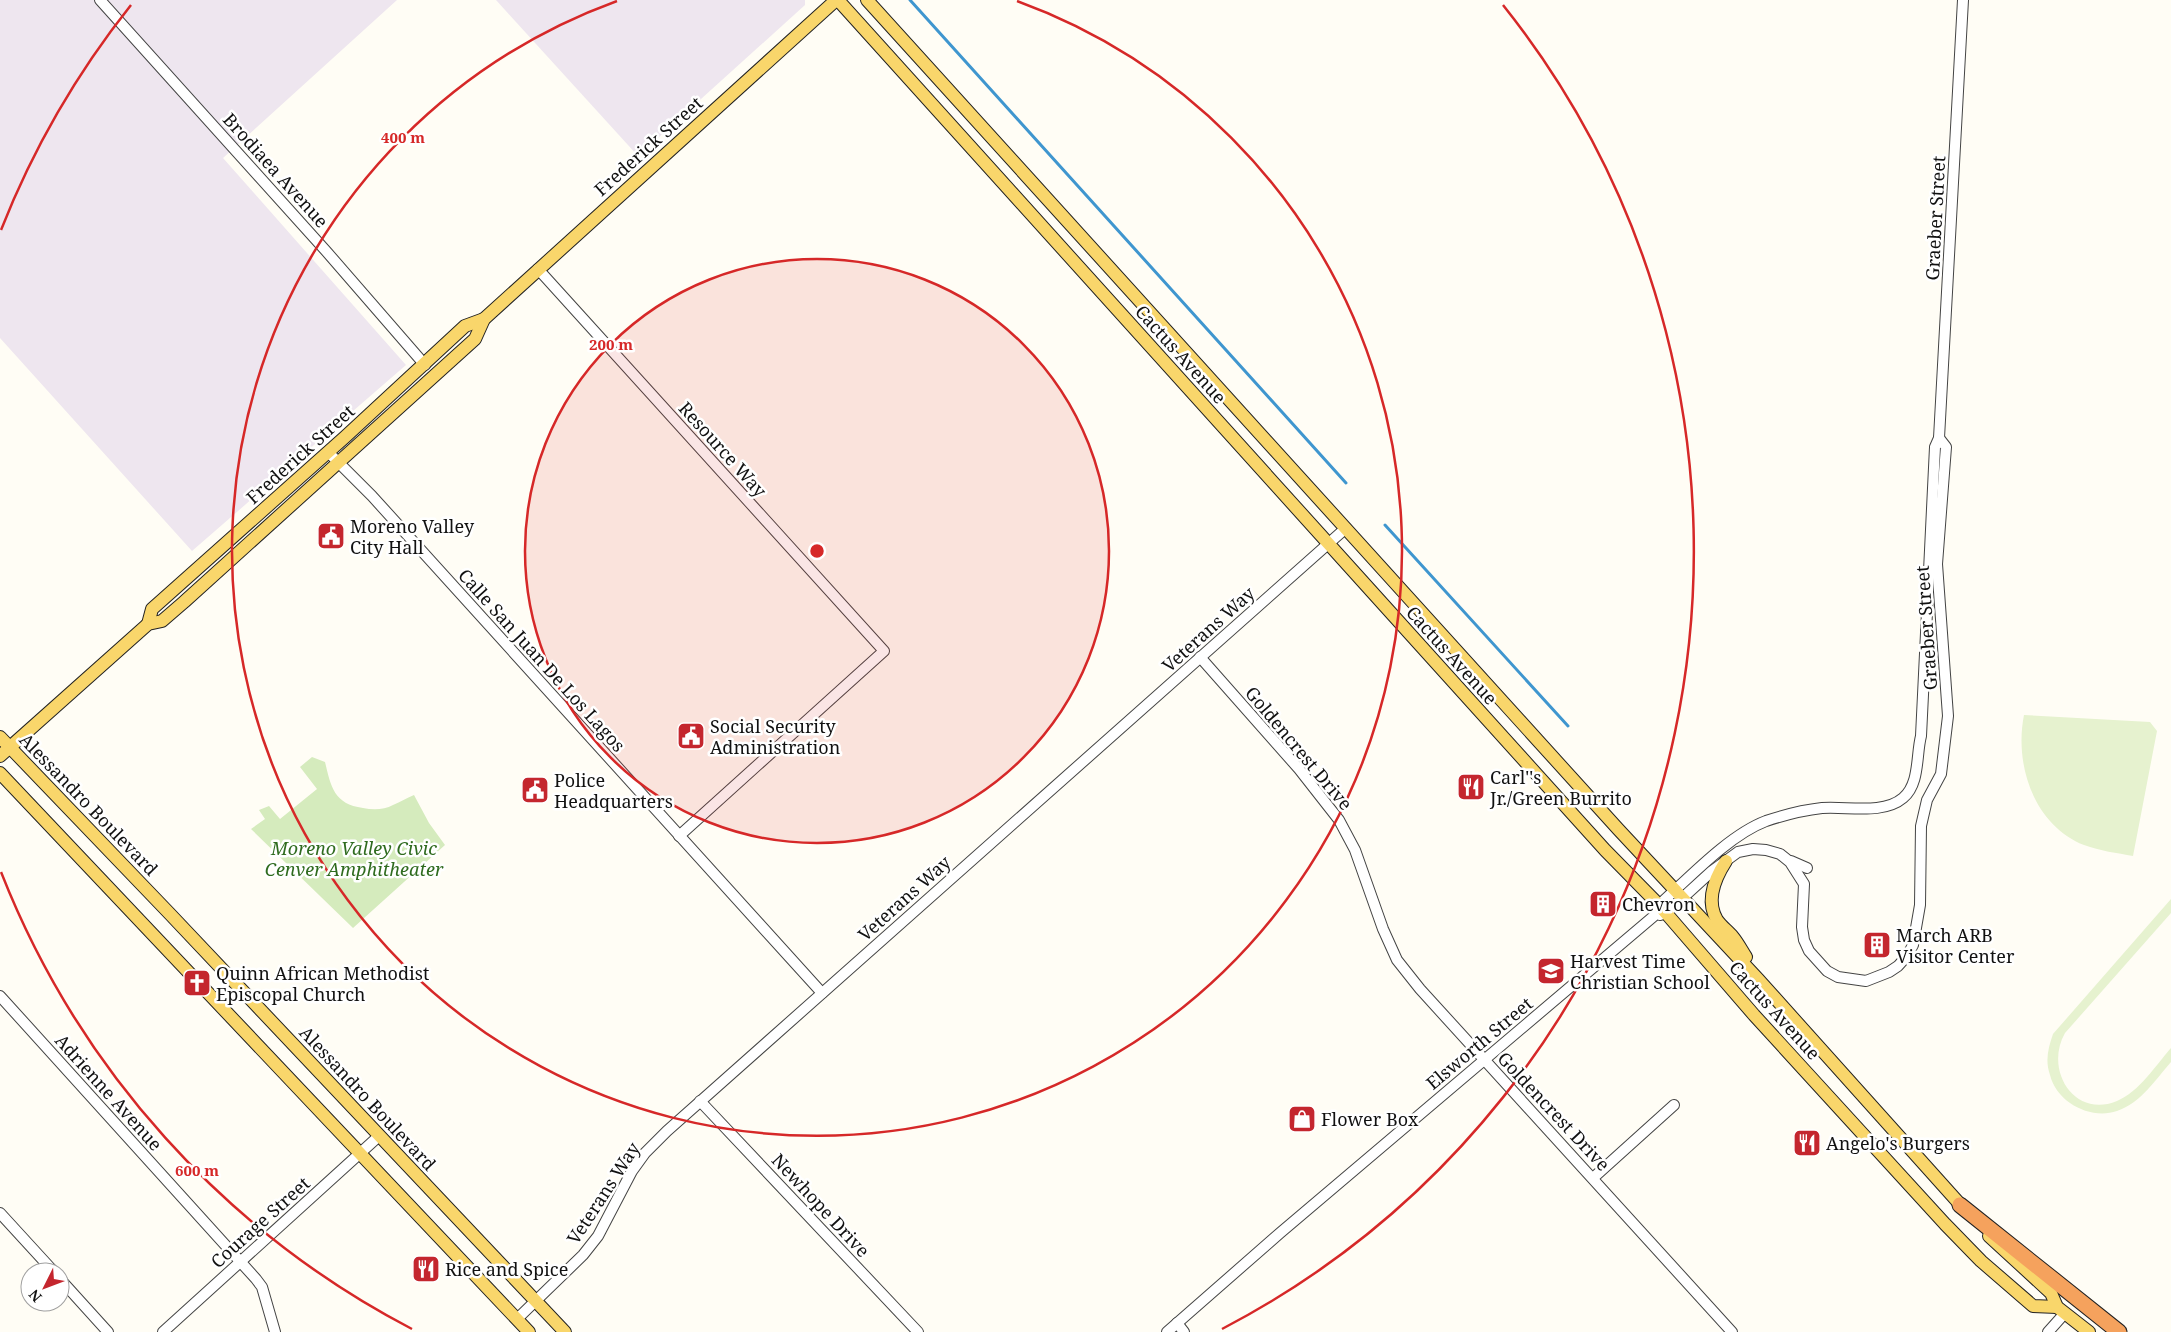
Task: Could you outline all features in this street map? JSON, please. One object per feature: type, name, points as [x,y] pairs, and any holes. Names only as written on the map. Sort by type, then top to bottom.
[{"type":"highway","points":[[1960,1205],[2118,1332]]},
{"type":"main road","name":"Frederick Street","points":[[148,624],[152,609],[425,365],[465,326],[484,319],[837,0]]},
{"type":"main road","name":"Cactus Avenue","points":[[837,0],[1660,912],[1981,1262],[2032,1306],[2061,1310]]},
{"type":"main road","name":"Cactus Avenue","points":[[867,0],[1618,829],[1680,893],[1960,1205],[1987,1234],[2051,1293],[2061,1310],[2089,1332]]},
{"type":"main road","name":"Frederick Street","points":[[5,752],[148,624],[162,621],[184,602],[475,339],[484,319]]},
{"type":"main road","points":[[184,602],[185,591],[243,537],[248,529],[248,523]]},
{"type":"main road","name":"Alessandro Boulevard","points":[[0,737],[5,752],[379,1136],[565,1332]]},
{"type":"main road","points":[[0,773],[529,1332]]},
{"type":"main road","points":[[1726,861],[1714,881],[1712,890],[1714,910],[1717,920],[1735,939],[1758,979]]},
{"type":"street","name":"Brodiaea Avenue","points":[[100,0],[326,251],[425,365]]},
{"type":"street","name":"Graeber Street","points":[[1680,893],[1730,842],[1759,824],[1802,811],[1822,808],[1890,806],[1906,796],[1911,787],[1918,760],[1920,736],[1935,447],[1939,438],[1963,0]]},
{"type":"street","name":"Resource Way","points":[[538,269],[884,651],[679,836]]},
{"type":"street","name":"Graeber Street","points":[[1785,858],[1796,870],[1804,884],[1802,927],[1804,940],[1817,962],[1838,977],[1866,981],[1889,972],[1898,966],[1913,945],[1920,905],[1921,826],[1927,800],[1941,774],[1948,716],[1937,564],[1946,447],[1939,438]]},
{"type":"street","name":"Calle San Juan De Los Lagos","points":[[328,452],[372,496],[822,993]]},
{"type":"street","name":"Veterans Way","points":[[517,1319],[583,1256],[598,1236],[632,1171],[645,1153],[667,1130],[1346,528]]},
{"type":"street","name":"Goldencrest Drive","points":[[1200,658],[1299,768],[1339,820],[1355,850],[1382,929],[1397,960],[1420,989],[1732,1332]]},
{"type":"street","points":[[1680,893],[1738,852],[1753,849],[1780,854],[1807,868]]},
{"type":"street","name":"Elsworth Street","points":[[1167,1332],[1680,893]]},
{"type":"street","name":"Adrienne Avenue","points":[[0,996],[262,1287],[275,1332]]},
{"type":"street","name":"Newhope Drive","points":[[700,1101],[918,1332]]},
{"type":"street","points":[[1593,1178],[1674,1105]]},
{"type":"street","name":"Courage Street","points":[[163,1332],[359,1152],[379,1136]]},
{"type":"street","points":[[0,1213],[45,1262]]},
{"type":"street","points":[[70,1290],[108,1332]]},
{"type":"street","points":[[2048,1332],[2061,1310]]},
{"type":"street","points":[[1177,1323],[1184,1332]]},
{"type":"shaded area","points":[[0,0],[397,0],[223,158],[406,365],[192,551],[0,338]]},
{"type":"shaded area","points":[[496,0],[805,0],[805,5],[638,156]]},
{"type":"green space","points":[[2024,715],[2150,722],[2157,731],[2133,856],[2084,845],[2067,836],[2052,823],[2040,808],[2025,773],[2022,754]]},
{"type":"green space","name":"Moreno Valley Civic Cenver Amphitheater","points":[[312,757],[325,762],[335,793],[346,803],[353,806],[382,809],[414,795],[429,823],[445,845],[353,928],[251,829],[265,819],[259,810],[269,806],[280,819],[317,789],[300,767]]},
{"type":"green space","points":[[2171,899],[2171,913],[2065,1033],[2059,1047],[2058,1062],[2061,1076],[2067,1088],[2076,1097],[2088,1103],[2102,1105],[2117,1101],[2133,1091],[2147,1078],[2171,1048],[2171,1062],[2140,1097],[2126,1107],[2117,1111],[2097,1113],[2076,1107],[2060,1094],[2050,1075],[2048,1054],[2053,1034]]},
{"type":"waterway","points":[[910,0],[1346,483]]},
{"type":"waterway","points":[[1385,525],[1568,726]]},
{"type":"place","name":"Moreno Valley City Hall","points":[[331,536]]},
{"type":"place","name":"Social Security Administration","points":[[691,736]]},
{"type":"place","name":"Carl''s Jr./Green Burrito","points":[[1471,787]]},
{"type":"place","name":"Police Headquarters","points":[[535,790]]},
{"type":"place","name":"Chevron","points":[[1603,904]]},
{"type":"place","name":"March ARB Visitor Center","points":[[1877,945]]},
{"type":"place","name":"Harvest Time Christian School","points":[[1551,971]]},
{"type":"place","name":"Quinn African Methodist Episcopal Church","points":[[197,983]]},
{"type":"place","name":"Flower Box","points":[[1302,1119]]},
{"type":"place","name":"Angelo's Burgers","points":[[1807,1143]]},
{"type":"place","name":"Rice and Spice","points":[[426,1269]]}]
